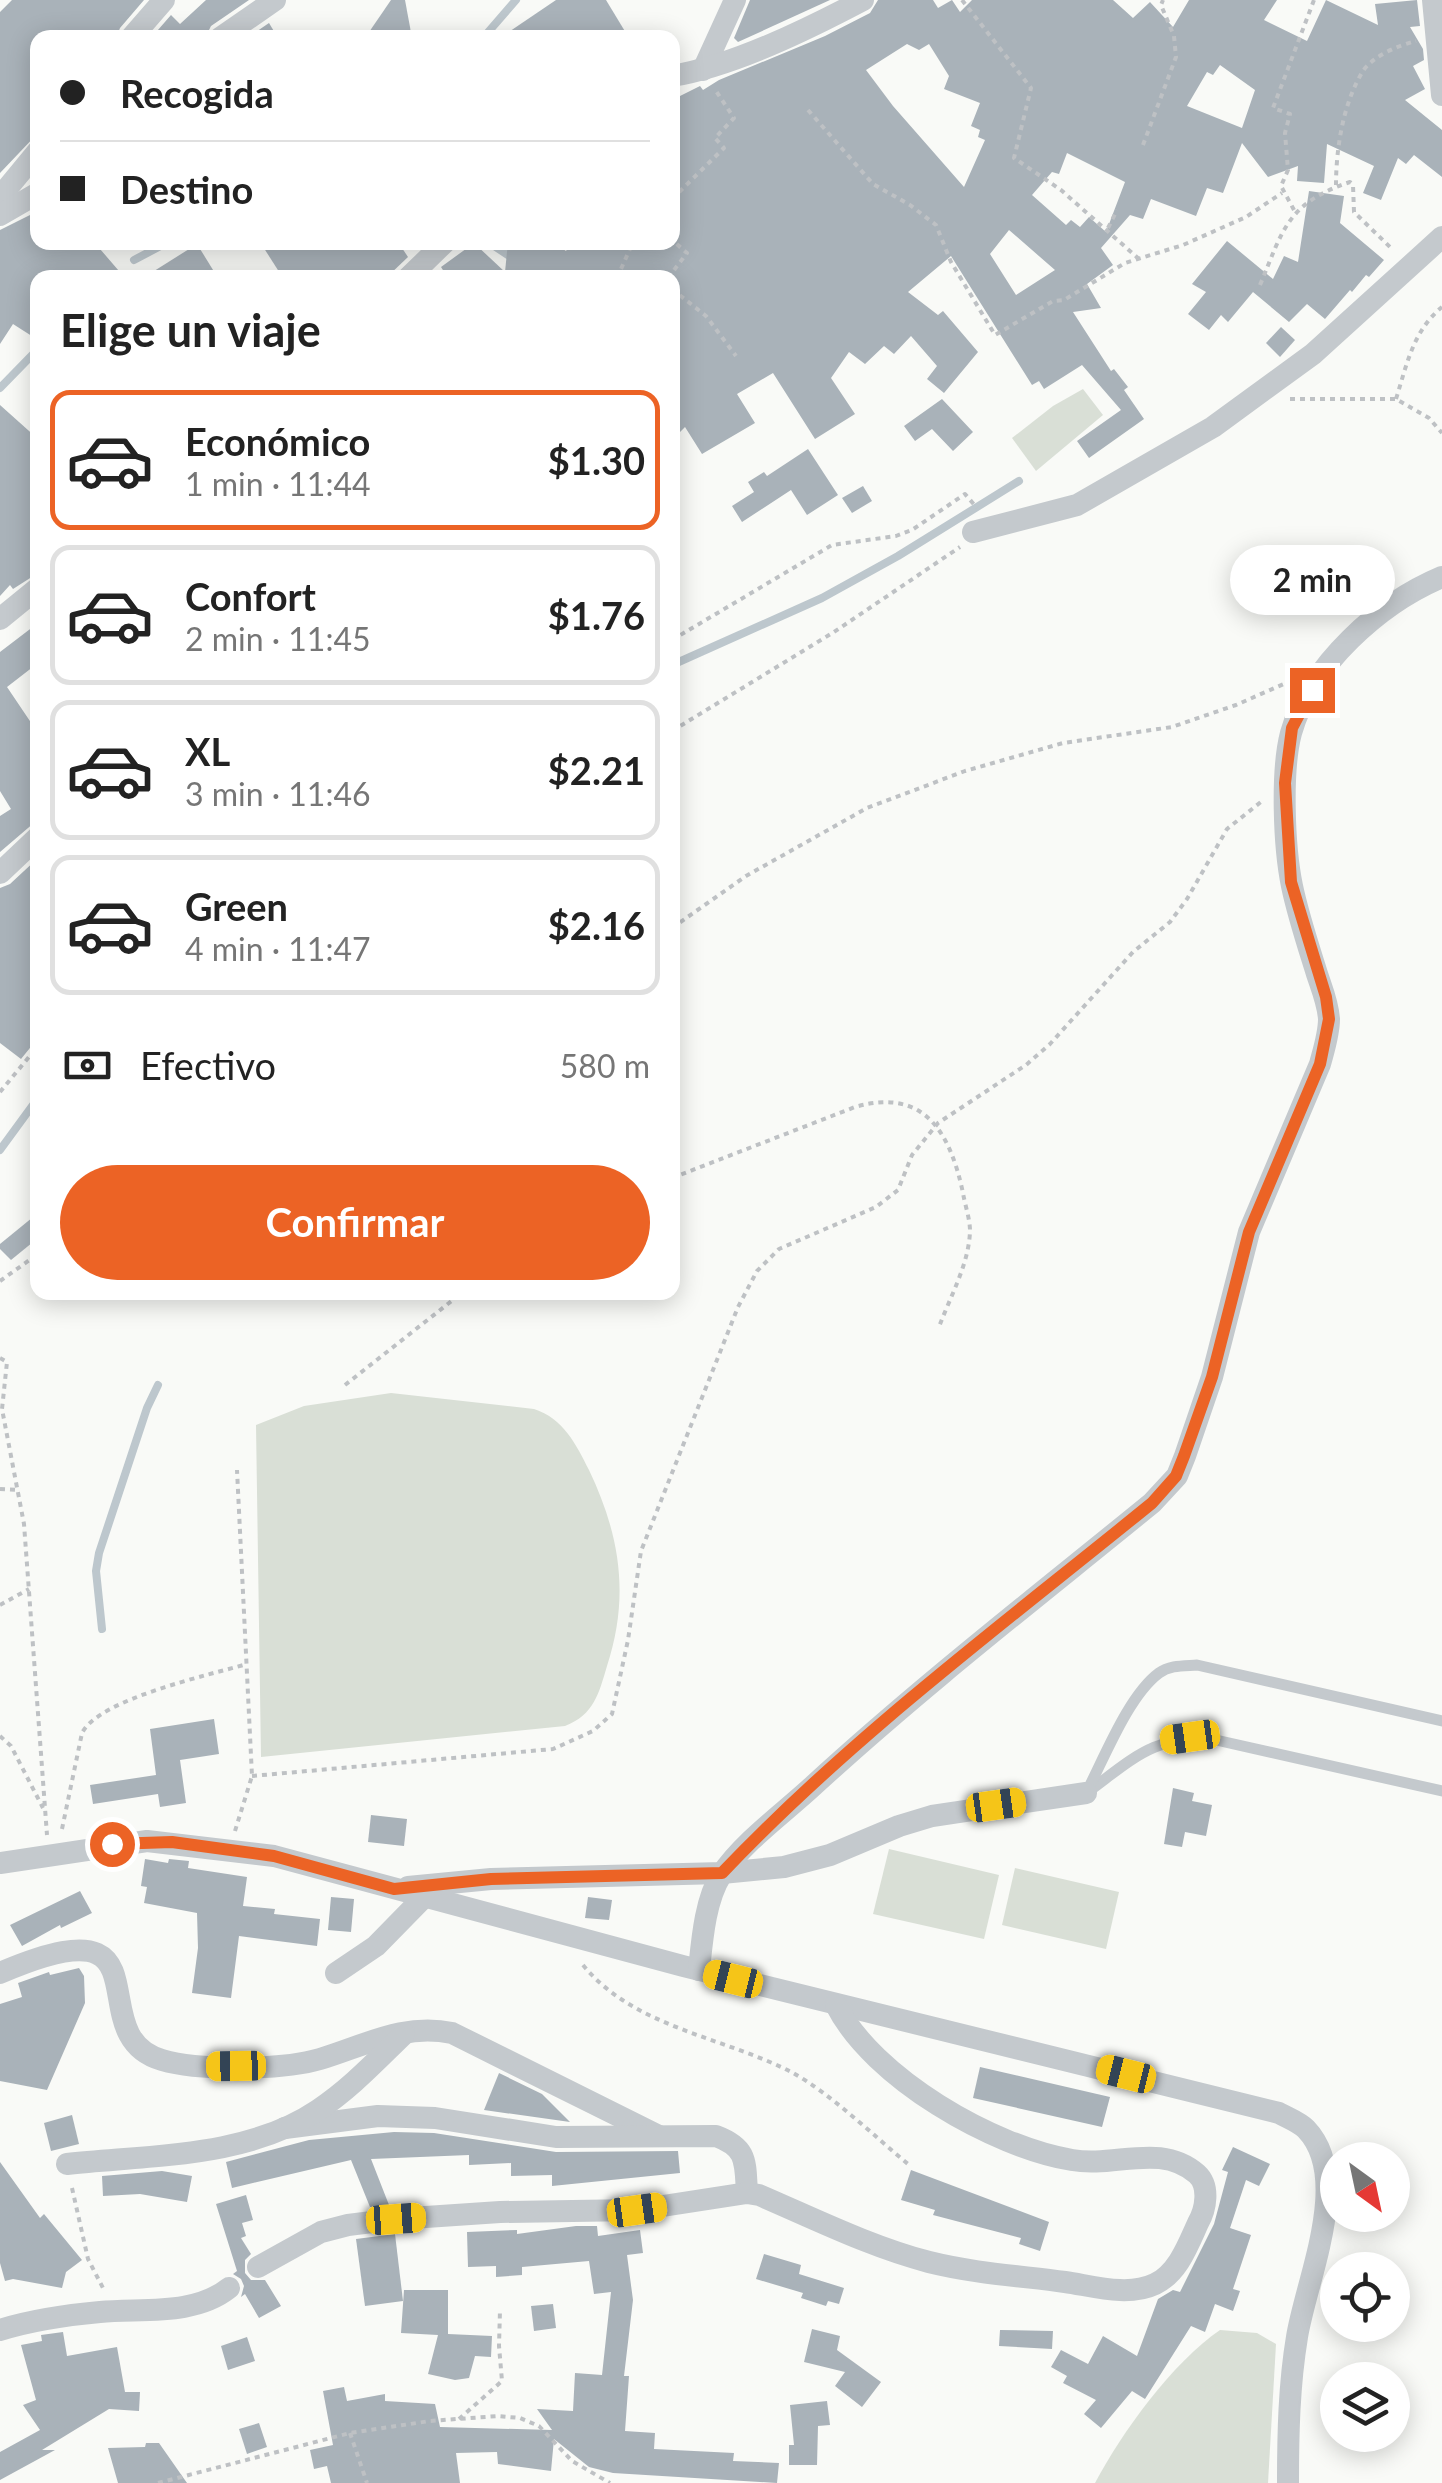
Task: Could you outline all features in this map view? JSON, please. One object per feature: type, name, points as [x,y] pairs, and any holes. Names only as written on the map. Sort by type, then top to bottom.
[{"type":"street","points":[[138,30],[164,0]]},
{"type":"street","points":[[231,30],[274,0]]},
{"type":"street","points":[[703,70],[735,0]]},
{"type":"street","points":[[680,74],[703,70],[862,0]]},
{"type":"street","points":[[1433,0],[1442,95]]},
{"type":"street","points":[[0,197],[30,161]]},
{"type":"street","points":[[0,214],[30,197]]},
{"type":"street","points":[[973,532],[1077,505],[1214,427],[1313,354],[1442,237]]},
{"type":"street","points":[[416,270],[437,250]]},
{"type":"street","points":[[698,1970],[702,1936],[722,1873],[856,1747],[958,1658],[1152,1503],[1176,1476],[1212,1377],[1249,1232],[1326,1042],[1326,997],[1291,882],[1285,783],[1292,728],[1331,663],[1353,636],[1396,600],[1442,577]]},
{"type":"street","points":[[0,619],[30,595]]},
{"type":"street","points":[[0,873],[30,845]]},
{"type":"street","points":[[394,1889],[491,1879],[722,1873],[784,1867],[830,1855],[932,1816],[1086,1793]]},
{"type":"street","points":[[0,1863],[147,1841],[274,1856],[698,1970],[1280,2114],[1306,2128],[1321,2154],[1327,2194],[1292,2374],[1288,2483]]},
{"type":"street","points":[[336,1972],[376,1946],[424,1897]]},
{"type":"street","points":[[0,1973],[38,1956],[85,1949],[97,1952],[117,1976],[124,2022],[137,2046],[161,2060],[189,2066],[283,2066],[316,2060],[390,2034],[436,2030],[452,2033],[658,2136]]},
{"type":"street","points":[[258,2267],[321,2232],[348,2226],[500,2212],[637,2210],[747,2193],[932,2262],[1128,2291],[1158,2283],[1172,2270],[1203,2214],[1203,2182],[1199,2176],[1172,2158],[1073,2160],[1014,2142],[959,2116],[880,2060],[855,2036],[836,2005]]},
{"type":"street","points":[[66,2164],[204,2150],[250,2141],[285,2128],[318,2110],[406,2031]]},
{"type":"street","points":[[285,2128],[378,2116],[455,2120],[556,2137],[716,2136],[733,2143],[745,2162],[747,2193]]},
{"type":"street","points":[[0,2330],[36,2321],[121,2310],[182,2307],[206,2301],[229,2288]]},
{"type":"lane","points":[[1086,1793],[1135,1701],[1160,1672],[1171,1667],[1197,1665],[1442,1721]]},
{"type":"lane","points":[[1086,1793],[1167,1740],[1190,1737],[1442,1791]]},
{"type":"path","points":[[962,0],[1031,88],[1014,158],[1061,190],[1139,258]]},
{"type":"path","points":[[1143,144],[1176,57],[1174,36],[1160,5],[1164,0]]},
{"type":"path","points":[[1295,212],[1281,186],[1289,164],[1285,133],[1290,114],[1273,108],[1314,0]]},
{"type":"path","points":[[1336,187],[1336,152],[1364,70],[1404,44],[1436,37]]},
{"type":"path","points":[[680,191],[724,148],[715,138],[734,118],[703,70]]},
{"type":"path","points":[[808,110],[873,184],[936,224],[950,262],[996,334],[1053,302],[1064,300],[1125,263],[1183,245],[1246,217],[1282,193]]},
{"type":"path","points":[[1260,285],[1295,212],[1310,199],[1350,182],[1354,212],[1411,265]]},
{"type":"path","points":[[1107,230],[1117,210]]},
{"type":"path","points":[[674,270],[686,252],[680,247]]},
{"type":"path","points":[[680,295],[706,316],[736,356]]},
{"type":"path","points":[[1396,398],[1414,340],[1426,320],[1442,307]]},
{"type":"path","points":[[1255,398],[1396,398],[1429,418],[1442,433]]},
{"type":"path","points":[[680,635],[832,545],[896,536],[966,494],[972,502]]},
{"type":"path","points":[[940,513],[945,518]]},
{"type":"path","points":[[680,727],[952,554],[973,532]]},
{"type":"path","points":[[680,922],[746,876],[866,808],[965,771],[1063,742],[1172,727],[1236,706],[1331,663]]},
{"type":"path","points":[[252,1776],[553,1749],[593,1731],[612,1714],[641,1552],[738,1307],[758,1271],[779,1249],[876,1207],[898,1190],[912,1154],[938,1123],[1026,1066],[1050,1044],[1133,952],[1170,922],[1227,829],[1285,783]]},
{"type":"path","points":[[0,1092],[30,1056]]},
{"type":"path","points":[[680,1175],[878,1100],[903,1102],[938,1123],[957,1167],[970,1229],[966,1256],[939,1327]]},
{"type":"path","points":[[0,1281],[30,1260]]},
{"type":"path","points":[[345,1384],[453,1300]]},
{"type":"path","points":[[0,1358],[8,1362],[1,1398],[20,1490],[45,1812],[52,1854]]},
{"type":"path","points":[[228,1850],[252,1776],[238,1470]]},
{"type":"path","points":[[0,1489],[20,1490]]},
{"type":"path","points":[[0,1605],[29,1589]]},
{"type":"path","points":[[52,1854],[88,1721],[131,1699],[246,1664]]},
{"type":"path","points":[[0,1736],[11,1746],[45,1812]]},
{"type":"path","points":[[568,1936],[584,1966],[614,1993],[647,2013],[799,2076],[908,2164]]},
{"type":"path","points":[[66,2164],[88,2260],[121,2310]]},
{"type":"path","points":[[459,2419],[502,2381],[500,2310]]},
{"type":"path","points":[[158,2483],[350,2434],[498,2416],[520,2418],[539,2426],[572,2461],[610,2483]]},
{"type":"path","points":[[350,2434],[367,2483]]},
{"type":"shaded area","points":[[1083,389],[1103,415],[1036,471],[1012,438],[1053,406]]},
{"type":"shaded area","points":[[391,1393],[534,1409],[568,1433],[600,1494],[618,1566],[618,1615],[601,1685],[583,1716],[565,1726],[261,1757],[256,1425],[304,1406]]},
{"type":"shaded area","points":[[889,1849],[999,1875],[984,1939],[873,1914]]},
{"type":"shaded area","points":[[1015,1868],[1119,1892],[1106,1949],[1002,1925]]},
{"type":"shaded area","points":[[1220,2330],[1257,2333],[1276,2344],[1268,2483],[1095,2483],[1150,2400],[1184,2361]]},
{"type":"building","points":[[12,0],[144,0],[119,30],[30,30],[30,141],[0,173],[0,12]]},
{"type":"building","points":[[206,0],[249,0],[209,30],[158,30],[171,15],[180,24]]},
{"type":"building","points":[[391,0],[405,0],[411,30],[370,30]]},
{"type":"building","points":[[556,0],[606,0],[624,30],[512,30]]},
{"type":"building","points":[[750,0],[830,0],[738,42],[734,38]]},
{"type":"building","points":[[878,0],[933,0],[938,8],[952,0],[960,12],[972,0],[1113,0],[1133,18],[1150,2],[1173,27],[1189,0],[1277,0],[1264,20],[1307,41],[1326,0],[1378,25],[1375,4],[1417,0],[1420,26],[1410,27],[1423,49],[1424,60],[1413,66],[1425,89],[1405,100],[1442,130],[1442,177],[1414,155],[1406,164],[1398,158],[1381,200],[1363,193],[1374,166],[1327,144],[1324,183],[1297,181],[1298,166],[1268,177],[1242,143],[1223,193],[1207,188],[1196,216],[1151,199],[1143,219],[1130,215],[1101,248],[1113,265],[1087,284],[1101,308],[1073,312],[1111,371],[1114,369],[1128,387],[1124,390],[1144,419],[1089,458],[1077,441],[1121,410],[1082,365],[1044,389],[1039,381],[1032,385],[951,256],[908,292],[938,315],[943,311],[978,352],[944,393],[927,379],[937,366],[911,336],[894,354],[884,346],[865,364],[849,352],[831,378],[855,414],[815,439],[773,373],[737,394],[755,423],[702,454],[685,427],[680,432],[680,270],[505,270],[507,250],[680,250],[680,96],[700,86],[703,90],[870,13]],"holes":[[[907,44],[919,50],[929,44],[949,76],[944,89],[980,103],[971,126],[980,130],[978,137],[985,140],[964,187],[866,70]],[[1220,65],[1255,90],[1242,128],[1187,106],[1207,72],[1213,75]],[[1067,153],[1125,182],[1106,232],[1089,217],[1080,227],[1071,220],[1066,225],[1032,195],[1052,172],[1059,174]],[[1009,230],[1055,270],[1016,295],[990,254]]]},
{"type":"building","points":[[1309,191],[1344,196],[1340,223],[1384,260],[1369,277],[1366,275],[1350,290],[1325,319],[1307,304],[1289,322],[1253,292],[1228,322],[1221,315],[1209,330],[1188,314],[1206,292],[1192,284],[1227,241],[1273,279],[1284,256],[1298,262]]},
{"type":"building","points":[[30,215],[30,250],[101,250],[118,270],[30,270],[30,335],[13,324],[0,344],[0,230]]},
{"type":"building","points":[[187,250],[201,250],[213,270],[156,270]]},
{"type":"building","points":[[265,250],[403,250],[408,257],[394,270],[278,270]]},
{"type":"building","points":[[464,250],[481,250],[503,270],[441,267]]},
{"type":"building","points":[[1281,327],[1295,340],[1280,357],[1266,343]]},
{"type":"building","points":[[942,399],[973,432],[953,451],[932,429],[915,441],[904,426]]},
{"type":"building","points":[[0,405],[30,432],[30,578],[13,589],[10,585],[0,596]]},
{"type":"building","points":[[808,449],[838,495],[807,515],[791,490],[742,522],[732,506],[754,492],[748,482],[764,472],[767,476]]},
{"type":"building","points":[[863,486],[872,501],[852,513],[842,498]]},
{"type":"building","points":[[30,629],[30,669],[7,687],[30,721],[30,826],[0,852],[0,816],[11,809],[0,791],[0,652]]},
{"type":"building","points":[[30,865],[30,1048],[21,1059],[0,1043],[0,888]]},
{"type":"building","points":[[30,1220],[30,1245],[11,1260],[0,1244]]},
{"type":"building","points":[[214,1719],[219,1754],[180,1760],[186,1803],[160,1807],[158,1794],[93,1804],[90,1785],[156,1775],[150,1729]]},
{"type":"building","points":[[1173,1788],[1194,1793],[1192,1801],[1212,1805],[1206,1836],[1185,1832],[1182,1847],[1164,1844]]},
{"type":"building","points":[[371,1815],[407,1819],[404,1846],[368,1842]]},
{"type":"building","points":[[145,1859],[189,1861],[188,1868],[247,1877],[243,1906],[320,1919],[317,1946],[239,1936],[231,1998],[192,1993],[198,1948],[197,1913],[144,1903],[147,1887],[141,1886]]},
{"type":"building","points":[[80,1891],[92,1913],[22,1946],[10,1925]]},
{"type":"building","points":[[331,1897],[354,1899],[351,1932],[328,1930]]},
{"type":"building","points":[[588,1897],[612,1900],[609,1920],[585,1918]]},
{"type":"building","points":[[79,1968],[84,1976],[85,2003],[47,2090],[0,2081],[0,2004],[22,1997],[18,1983],[49,1972],[50,1975]]},
{"type":"building","points":[[980,2067],[1110,2097],[1102,2127],[973,2098]]},
{"type":"building","points":[[499,2073],[542,2094],[570,2122],[484,2110]]},
{"type":"building","points":[[72,2115],[79,2144],[51,2151],[44,2123]]},
{"type":"building","points":[[394,2132],[434,2133],[556,2152],[678,2151],[680,2173],[552,2186],[552,2175],[511,2176],[511,2163],[469,2165],[469,2155],[371,2159],[389,2205],[370,2207],[351,2160],[232,2188],[226,2162],[309,2140]]},
{"type":"building","points":[[1233,2147],[1270,2164],[1259,2186],[1246,2180],[1230,2228],[1251,2235],[1233,2289],[1240,2291],[1233,2311],[1215,2304],[1205,2332],[1191,2326],[1145,2399],[1132,2391],[1101,2428],[1084,2414],[1096,2400],[1063,2383],[1067,2376],[1051,2367],[1061,2350],[1088,2364],[1103,2336],[1137,2356],[1158,2299],[1173,2290],[1180,2292],[1214,2224],[1228,2172],[1222,2170]]},
{"type":"building","points":[[0,2162],[40,2218],[44,2214],[82,2260],[66,2272],[62,2288],[5,2281],[0,2263]]},
{"type":"building","points":[[911,2170],[1049,2222],[1040,2251],[1019,2244],[1021,2238],[933,2215],[935,2210],[901,2200]]},
{"type":"building","points":[[162,2171],[192,2176],[187,2202],[140,2194],[103,2196],[102,2176]]},
{"type":"building","points":[[246,2195],[253,2220],[242,2223],[246,2236],[241,2238],[251,2254],[245,2260],[245,2273],[251,2280],[265,2280],[281,2306],[259,2318],[245,2294],[241,2297],[244,2286],[233,2274],[237,2271],[216,2204]]},
{"type":"building","points":[[597,2226],[598,2236],[640,2230],[643,2253],[627,2255],[633,2300],[624,2376],[629,2376],[625,2431],[655,2433],[654,2449],[734,2453],[733,2461],[779,2463],[777,2483],[613,2473],[589,2467],[554,2439],[551,2471],[498,2464],[497,2452],[456,2453],[460,2483],[331,2483],[327,2466],[314,2469],[310,2450],[333,2445],[323,2391],[344,2387],[347,2401],[385,2394],[385,2401],[435,2404],[440,2427],[552,2430],[537,2409],[573,2411],[575,2373],[602,2375],[611,2292],[594,2294],[589,2261],[522,2267],[522,2275],[496,2277],[496,2266],[468,2267],[467,2232],[517,2230],[517,2234]]},
{"type":"building","points":[[395,2234],[403,2301],[365,2306],[356,2239]]},
{"type":"building","points":[[764,2254],[801,2265],[799,2274],[844,2288],[839,2304],[828,2301],[826,2306],[801,2298],[803,2293],[756,2279]]},
{"type":"building","points":[[404,2290],[448,2290],[448,2334],[492,2336],[491,2357],[475,2356],[469,2378],[455,2380],[428,2374],[438,2335],[401,2333]]},
{"type":"building","points":[[553,2304],[556,2328],[534,2331],[531,2306]]},
{"type":"building","points":[[812,2329],[840,2336],[837,2350],[881,2382],[862,2407],[835,2386],[845,2372],[804,2362]]},
{"type":"building","points":[[1000,2330],[1053,2331],[1052,2349],[999,2346]]},
{"type":"building","points":[[63,2332],[67,2356],[117,2347],[125,2392],[140,2392],[139,2411],[109,2409],[42,2450],[55,2450],[0,2480],[0,2452],[40,2430],[23,2405],[36,2400],[21,2345],[42,2341],[41,2335]]},
{"type":"building","points":[[247,2337],[255,2361],[228,2370],[221,2346]]},
{"type":"building","points":[[827,2401],[830,2425],[818,2426],[817,2465],[789,2465],[789,2445],[794,2445],[790,2405]]},
{"type":"building","points":[[259,2423],[267,2447],[247,2454],[239,2429]]},
{"type":"building","points":[[146,2443],[159,2443],[187,2483],[118,2483],[108,2448],[145,2447]]},
{"type":"waterway","points":[[490,30],[516,0]]},
{"type":"waterway","points":[[134,260],[153,250]]},
{"type":"waterway","points":[[500,250],[514,259]]},
{"type":"waterway","points":[[0,388],[30,357]]},
{"type":"waterway","points":[[680,661],[822,598],[1019,481]]},
{"type":"waterway","points":[[0,1150],[30,1109]]},
{"type":"waterway","points":[[102,1629],[96,1571],[99,1553],[158,1385]]},
{"type":"route","points":[[112,1844],[172,1842],[274,1856],[394,1889],[491,1879],[722,1873],[958,1658],[1152,1503],[1176,1476],[1184,1456],[1212,1377],[1249,1232],[1326,1042],[1326,997],[1291,882],[1285,783],[1292,728],[1312,690]]}]
